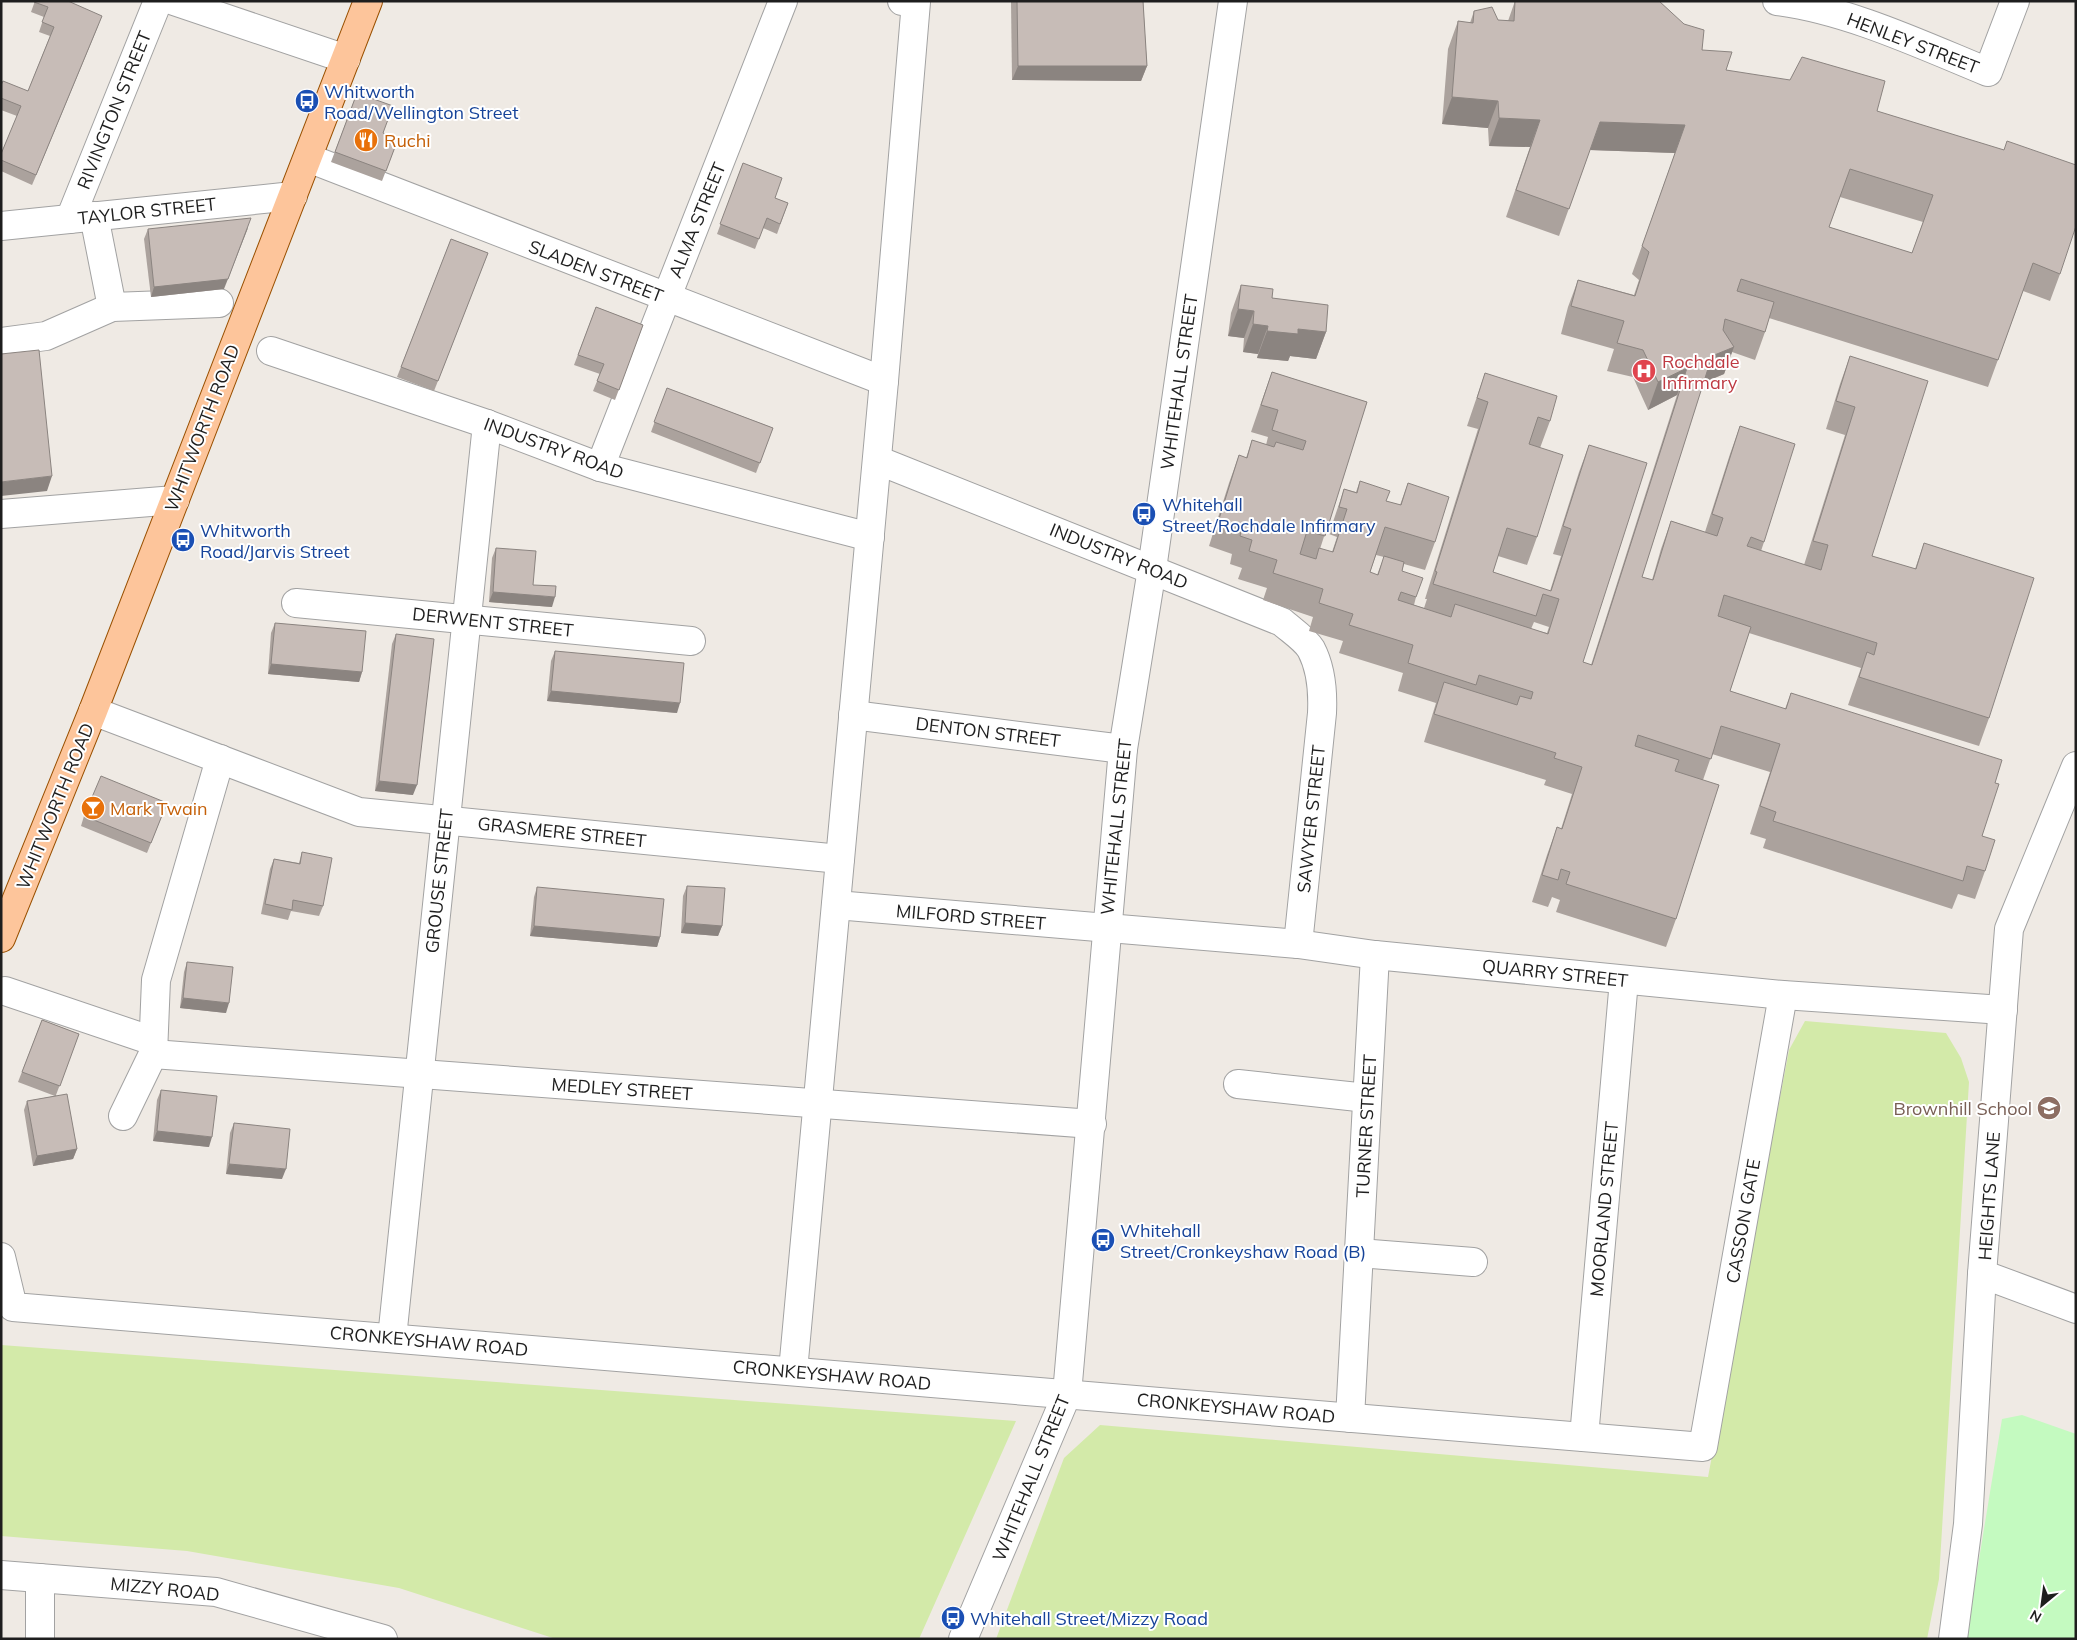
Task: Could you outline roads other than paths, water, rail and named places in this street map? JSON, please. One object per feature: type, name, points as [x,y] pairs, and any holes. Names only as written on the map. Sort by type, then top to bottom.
[{"type":"main road","name":"WHITWORTH ROAD","points":[[1,938],[93,710],[368,1]]},
{"type":"street","name":"RIVINGTON STREET","points":[[82,218],[158,1]]},
{"type":"street","points":[[174,1],[346,58]]},
{"type":"street","name":"ALMA STREET","points":[[600,467],[783,1]]},
{"type":"street","name":"WHITEHALL STREET","points":[[964,1639],[1067,1394],[1092,1124],[1123,748],[1152,569],[1233,1]]},
{"type":"street","name":"HENLEY STREET","points":[[1778,1],[1810,3],[1988,72],[2015,1]]},
{"type":"street","points":[[793,1371],[884,382],[909,2]]},
{"type":"street","name":"SLADEN STREET","points":[[308,158],[884,382]]},
{"type":"street","name":"TAYLOR STREET","points":[[1,226],[293,196]]},
{"type":"street","points":[[82,218],[112,307]]},
{"type":"street","points":[[1,342],[46,336],[112,307],[219,303]]},
{"type":"street","name":"INDUSTRY ROAD","points":[[271,351],[487,424],[600,467],[870,537]]},
{"type":"street","name":"GROUSE STREET","points":[[392,1338],[487,424]]},
{"type":"street","name":"INDUSTRY ROAD","points":[[877,460],[1282,622],[1310,647],[1318,668],[1323,694]]},
{"type":"street","points":[[1,514],[175,500]]},
{"type":"street","name":"DERWENT STREET","points":[[296,603],[691,642]]},
{"type":"street","name":"SAWYER STREET","points":[[1298,944],[1323,694]]},
{"type":"street","name":"GRASMERE STREET","points":[[93,710],[359,812],[840,859]]},
{"type":"street","name":"DENTON STREET","points":[[853,715],[1123,748]]},
{"type":"street","points":[[123,1116],[153,1048],[156,980],[220,759]]},
{"type":"street","name":"HEIGHTS LANE","points":[[1954,1639],[1968,1524],[1982,1274],[2009,929],[2076,766]]},
{"type":"street","name":"MILFORD STREET","points":[[836,906],[1107,928]]},
{"type":"street","name":"QUARRY STREET","points":[[1107,928],[1298,944],[1375,955],[1783,996],[2003,1010]]},
{"type":"street","name":"TURNER STREET","points":[[1350,1418],[1375,955]]},
{"type":"street","name":"MOORLAND STREET","points":[[1584,1437],[1624,980]]},
{"type":"street","name":"MEDLEY STREET","points":[[5,991],[153,1048],[419,1074],[1092,1124]]},
{"type":"street","name":"CASSON GATE","points":[[1703,1447],[1783,996]]},
{"type":"street","points":[[1238,1084],[1368,1098]]},
{"type":"street","points":[[1359,1253],[1473,1262]]},
{"type":"street","name":"CRONKEYSHAW ROAD","points":[[1,1257],[13,1307],[1703,1447]]},
{"type":"street","points":[[1982,1274],[2076,1309]]},
{"type":"street","name":"MIZZY ROAD","points":[[1,1575],[216,1592],[383,1639]]},
{"type":"street","points":[[40,1578],[40,1639]]},
{"type":"place","name":"Whitworth Road/Wellington Street","points":[[307,101]]},
{"type":"place","name":"Ruchi","points":[[366,140]]},
{"type":"place","name":"Rochdale Infirmary","points":[[1644,371]]},
{"type":"place","name":"Whitehall Street/Rochdale Infirmary","points":[[1144,514]]},
{"type":"place","name":"Whitworth Road/Jarvis Street","points":[[183,540]]},
{"type":"place","name":"Mark Twain","points":[[93,808]]},
{"type":"place","name":"Brownhill School","points":[[2049,1108]]},
{"type":"place","name":"Whitehall Street/Cronkeyshaw Road (B)","points":[[1103,1240]]},
{"type":"place","name":"Whitehall Street/Mizzy Road","points":[[953,1618]]}]
